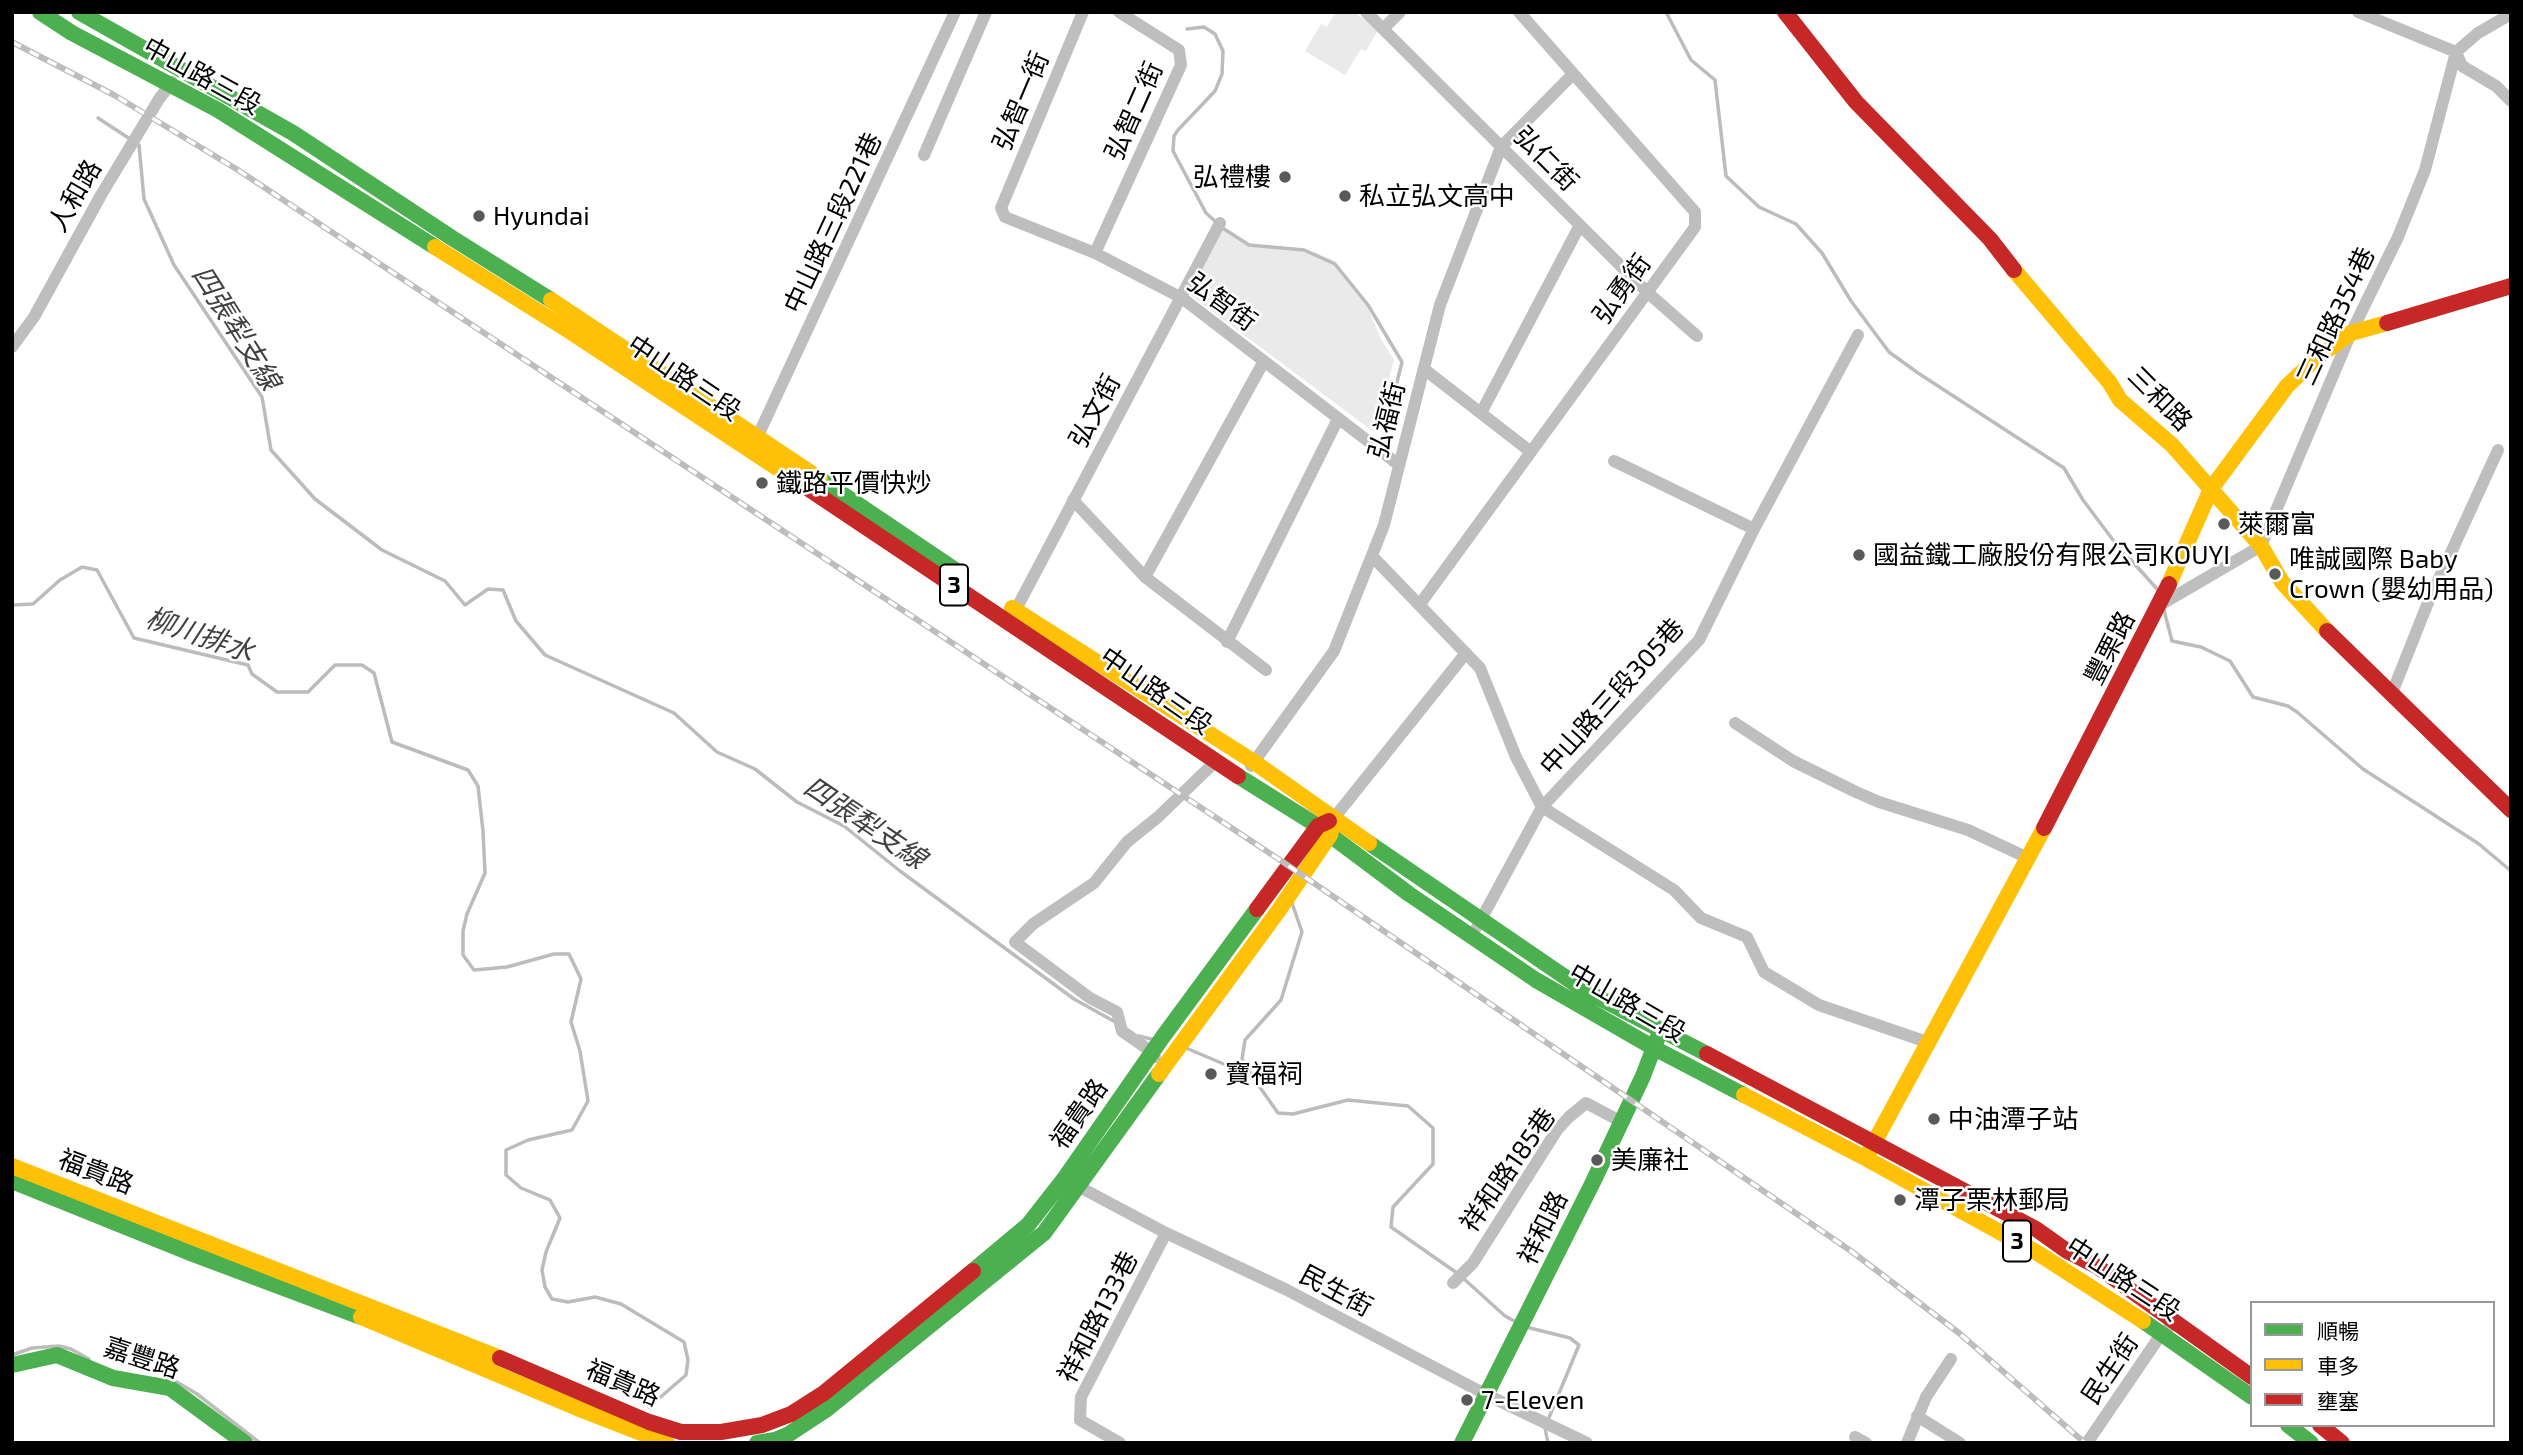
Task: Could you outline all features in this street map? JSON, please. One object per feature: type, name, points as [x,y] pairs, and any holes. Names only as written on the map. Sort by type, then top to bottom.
[{"type":"street","name":"中山路三段","points":[[40,12],[72,33],[170,85],[278,148],[571,332],[751,452],[1013,616],[1254,762],[1584,990],[1873,1141],[2036,1229],[2067,1251],[2098,1267],[2250,1395]]},
{"type":"street","name":"中山路三段","points":[[79,12],[293,134],[473,252],[581,318],[758,436],[1215,762],[1324,830],[1409,894],[1536,980],[1654,1048],[1867,1158],[2250,1376]]},
{"type":"street","name":"中山路三段221巷","points":[[751,452],[955,12]]},
{"type":"street","points":[[924,155],[986,12]]},
{"type":"street","name":"弘智一街","points":[[1001,208],[1083,12]]},
{"type":"street","name":"弘智二街","points":[[1095,254],[1181,65],[1179,50],[1119,12]]},
{"type":"street","name":"弘仁街","points":[[1366,12],[1647,292],[1697,336]]},
{"type":"street","points":[[1383,29],[1400,12]]},
{"type":"street","name":"弘勇街","points":[[1420,604],[1695,227],[1695,212],[1520,12]]},
{"type":"street","name":"三和路","points":[[1785,12],[1856,102],[1990,239],[2034,296],[2110,383],[2120,400],[2172,445],[2211,489],[2260,547],[2282,582],[2303,607],[2511,810]]},
{"type":"street","points":[[2358,12],[2456,52],[2462,66],[2496,86],[2511,101]]},
{"type":"street","points":[[2456,52],[2478,33],[2511,14]]},
{"type":"street","name":"三和路354巷","points":[[2260,547],[2351,333],[2398,237],[2425,170],[2456,52]]},
{"type":"street","name":"人和路","points":[[12,347],[33,317],[129,148],[181,69]]},
{"type":"street","name":"弘福街","points":[[1244,780],[1334,650],[1384,525],[1440,305],[1501,147],[1573,74]]},
{"type":"street","name":"弘智街","points":[[1001,208],[1005,217],[1095,254],[1182,298],[1399,465]]},
{"type":"street","name":"弘文街","points":[[1013,616],[1220,223]]},
{"type":"street","points":[[1481,413],[1580,225]]},
{"type":"street","name":"豐栗路","points":[[1867,1158],[1873,1141],[2028,858],[2159,605],[2211,489],[2287,386],[2319,356],[2351,333],[2511,286]]},
{"type":"street","name":"中山路三段305巷","points":[[1471,936],[1542,807],[1699,640],[1754,528],[1858,335]]},
{"type":"street","points":[[1145,578],[1264,361]]},
{"type":"street","points":[[1423,369],[1531,452]]},
{"type":"street","points":[[1227,642],[1338,419]]},
{"type":"street","points":[[2392,693],[2427,605],[2498,450]]},
{"type":"street","points":[[1614,461],[1754,528]]},
{"type":"street","points":[[1073,500],[1145,578],[1266,670]]},
{"type":"street","points":[[2159,605],[2260,547]]},
{"type":"street","points":[[1372,556],[1480,668],[1516,757],[1542,807],[1674,890],[1701,918],[1747,937],[1764,972],[1819,1005],[1927,1042]]},
{"type":"street","points":[[1334,818],[1466,653]]},
{"type":"street","points":[[1735,723],[1793,761],[1856,792],[1968,830],[2028,858]]},
{"type":"street","points":[[1163,1070],[1152,1052],[1122,1031],[1117,1012],[1090,998],[1015,942],[1033,924],[1094,883],[1127,842],[1158,817],[1215,762]]},
{"type":"street","name":"福貴路","points":[[757,1443],[775,1440],[800,1427],[860,1384],[1044,1233],[1071,1183],[1152,1052],[1334,818]]},
{"type":"street","name":"福貴路","points":[[12,1166],[537,1373],[649,1422],[681,1432],[721,1432],[762,1425],[791,1414],[824,1393],[1028,1225],[1071,1183],[1163,1070],[1289,896],[1324,830]]},
{"type":"street","name":"祥和路","points":[[1462,1443],[1576,1218],[1640,1082],[1660,1031]]},
{"type":"street","name":"祥和路185巷","points":[[1457,1279],[1473,1263],[1557,1130],[1569,1117],[1586,1103],[1620,1121]]},
{"type":"street","name":"福貴路","points":[[12,1181],[193,1254],[362,1317],[667,1443]]},
{"type":"street","name":"民生街","points":[[1071,1183],[1166,1233],[1287,1290],[1485,1394],[1587,1443]]},
{"type":"street","name":"祥和路133巷","points":[[1120,1443],[1080,1420],[1081,1397],[1166,1233]]},
{"type":"street","name":"民生街","points":[[2087,1443],[2169,1328]]},
{"type":"street","name":"嘉豐路","points":[[12,1365],[57,1355],[113,1378],[170,1388],[245,1443]]},
{"type":"street","points":[[1907,1443],[1917,1416],[1951,1359]]},
{"type":"street","points":[[1917,1416],[1960,1443]]},
{"type":"street","points":[[2291,1427],[2311,1443]]},
{"type":"street","points":[[2322,1427],[2342,1443]]},
{"type":"shaded area","points":[[1336,12],[1353,12],[1379,28],[1366,51],[1361,49],[1345,75],[1305,51],[1321,24],[1327,27]]},
{"type":"shaded area","points":[[1224,229],[1250,244],[1314,252],[1335,261],[1366,304],[1381,339],[1394,360],[1374,432],[1189,294]]},
{"type":"waterway","points":[[1666,12],[1691,60],[1715,80],[1726,176],[1759,207],[1796,224],[1822,253],[1851,301],[1889,352],[2064,468],[2083,500],[2113,540],[2158,590]]},
{"type":"waterway","points":[[1187,29],[1204,27],[1215,34],[1223,51],[1222,74],[1215,91],[1178,130],[1174,136],[1173,151],[1206,213],[1216,222]]},
{"type":"waterway","name":"四張犁支線","points":[[98,118],[130,139]]},
{"type":"waterway","name":"四張犁支線","points":[[136,143],[139,145],[144,199],[174,265],[262,397],[271,450],[315,499],[382,550],[445,581],[465,605],[488,589],[503,590],[516,621],[545,655],[674,713],[717,752],[755,769],[797,802],[844,826],[900,871],[1074,999],[1117,1023]]},
{"type":"waterway","points":[[1221,227],[1249,245],[1304,250],[1335,264],[1368,305],[1402,362],[1388,418]]},
{"type":"waterway","name":"柳川排水","points":[[12,605],[33,604],[60,580],[82,567],[97,570],[134,638],[248,665],[252,674],[277,692],[308,692],[335,665],[362,665],[374,673],[392,742],[468,770],[478,786],[485,873],[467,914],[463,931],[463,955],[474,970],[507,967],[554,954],[569,954],[581,979],[571,1022],[580,1051],[588,1101],[572,1130],[528,1140],[506,1150],[506,1175],[521,1188],[550,1200],[560,1218],[546,1252],[542,1270],[545,1287],[552,1299],[568,1302],[595,1297],[621,1304],[684,1342],[688,1360],[686,1375],[649,1407]]},
{"type":"waterway","points":[[2164,610],[2172,641],[2201,647],[2230,661],[2253,697],[2288,706],[2297,712],[2363,769],[2479,844],[2511,871]]},
{"type":"waterway","points":[[1251,1074],[1242,1059],[1245,1040],[1281,1000],[1302,932],[1292,903]]},
{"type":"waterway","name":"四張犁支線","points":[[1139,1036],[1155,1040]]},
{"type":"waterway","name":"四張犁支線","points":[[1186,1048],[1252,1076],[1278,1113],[1293,1114],[1348,1100],[1408,1106],[1433,1128],[1433,1164],[1393,1207],[1391,1227],[1457,1273]]},
{"type":"waterway","name":"四張犁支線","points":[[1463,1278],[1505,1316],[1516,1322]]},
{"type":"waterway","name":"四張犁支線","points":[[1526,1327],[1570,1338],[1579,1345],[1548,1420]]},
{"type":"waterway","points":[[12,1355],[32,1348],[59,1346],[89,1359]]},
{"type":"waterway","points":[[177,1382],[197,1394],[260,1443]]},
{"type":"waterway","name":"四張犁支線","points":[[1545,1428],[1548,1443]]},
{"type":"railway","points":[[12,42],[114,95],[238,170],[1283,862],[1851,1251],[1959,1333],[2085,1443]]},
{"type":"traffic: fast","points":[[40,12],[72,33],[218,110],[435,247]]},
{"type":"traffic: fast","points":[[79,12],[293,133],[551,300]]},
{"type":"traffic: fast","points":[[820,479],[961,574]]},
{"type":"traffic: fast","points":[[1238,776],[1318,826],[1409,894],[1536,980],[1654,1048],[1744,1095]]},
{"type":"traffic: fast","points":[[1369,843],[1584,990],[1707,1054]]},
{"type":"traffic: fast","points":[[973,1271],[1028,1225],[1064,1179],[1162,1038],[1257,909]]},
{"type":"traffic: fast","points":[[1462,1443],[1593,1182],[1643,1076],[1659,1034]]},
{"type":"traffic: fast","points":[[757,1443],[789,1434],[827,1409],[1044,1233],[1159,1074]]},
{"type":"traffic: fast","points":[[12,1181],[193,1254],[361,1317]]},
{"type":"traffic: fast","points":[[2143,1321],[2250,1396]]},
{"type":"traffic: fast","points":[[12,1365],[57,1355],[113,1378],[170,1388],[245,1443]]},
{"type":"traffic: fast","points":[[2291,1427],[2311,1443]]},
{"type":"traffic: slow","points":[[435,247],[571,332],[806,487]]},
{"type":"traffic: slow","points":[[2014,270],[2110,383],[2120,400],[2172,445],[2261,546],[2282,582],[2327,631]]},
{"type":"traffic: slow","points":[[551,300],[820,479]]},
{"type":"traffic: slow","points":[[2169,584],[2211,489],[2287,386],[2319,356],[2351,333],[2387,323]]},
{"type":"traffic: slow","points":[[1012,608],[1254,762],[1369,843]]},
{"type":"traffic: slow","points":[[1159,1074],[1279,910],[1330,835],[1333,823]]},
{"type":"traffic: slow","points":[[1868,1154],[2044,828]]},
{"type":"traffic: slow","points":[[1744,1095],[2036,1252],[2143,1321]]},
{"type":"traffic: slow","points":[[12,1166],[500,1358]]},
{"type":"traffic: slow","points":[[361,1317],[667,1443]]},
{"type":"traffic: jam","points":[[1785,12],[1856,102],[1990,239],[2014,270]]},
{"type":"traffic: jam","points":[[2387,323],[2511,286]]},
{"type":"traffic: jam","points":[[806,487],[1238,776]]},
{"type":"traffic: jam","points":[[2044,828],[2169,584]]},
{"type":"traffic: jam","points":[[2327,631],[2511,810]]},
{"type":"traffic: jam","points":[[1257,909],[1318,826],[1329,821]]},
{"type":"traffic: jam","points":[[1707,1054],[2036,1229],[2067,1251],[2098,1267],[2250,1376]]},
{"type":"traffic: jam","points":[[500,1358],[649,1422],[681,1432],[721,1432],[762,1425],[791,1414],[824,1393],[973,1271]]},
{"type":"traffic: jam","points":[[2322,1427],[2342,1443]]},
{"type":"place","name":"弘禮樓","points":[[1285,177]]},
{"type":"place","name":"私立弘文高中","points":[[1345,196]]},
{"type":"place","name":"Hyundai","points":[[479,216]]},
{"type":"place","name":"鐵路平價快炒","points":[[762,483]]},
{"type":"place","name":"萊爾富","points":[[2224,524]]},
{"type":"place","name":"國益鐵工廠股份有限公司KOUYI","points":[[1859,555]]},
{"type":"place","name":"唯誠國際 Baby Crown (嬰幼用品)","points":[[2275,574]]},
{"type":"place","name":"寶福祠","points":[[1211,1074]]},
{"type":"place","name":"中油潭子站","points":[[1934,1119]]},
{"type":"place","name":"美廉社","points":[[1597,1160]]},
{"type":"place","name":"潭子栗林郵局","points":[[1900,1200]]},
{"type":"place","name":"7-Eleven","points":[[1467,1400]]}]
